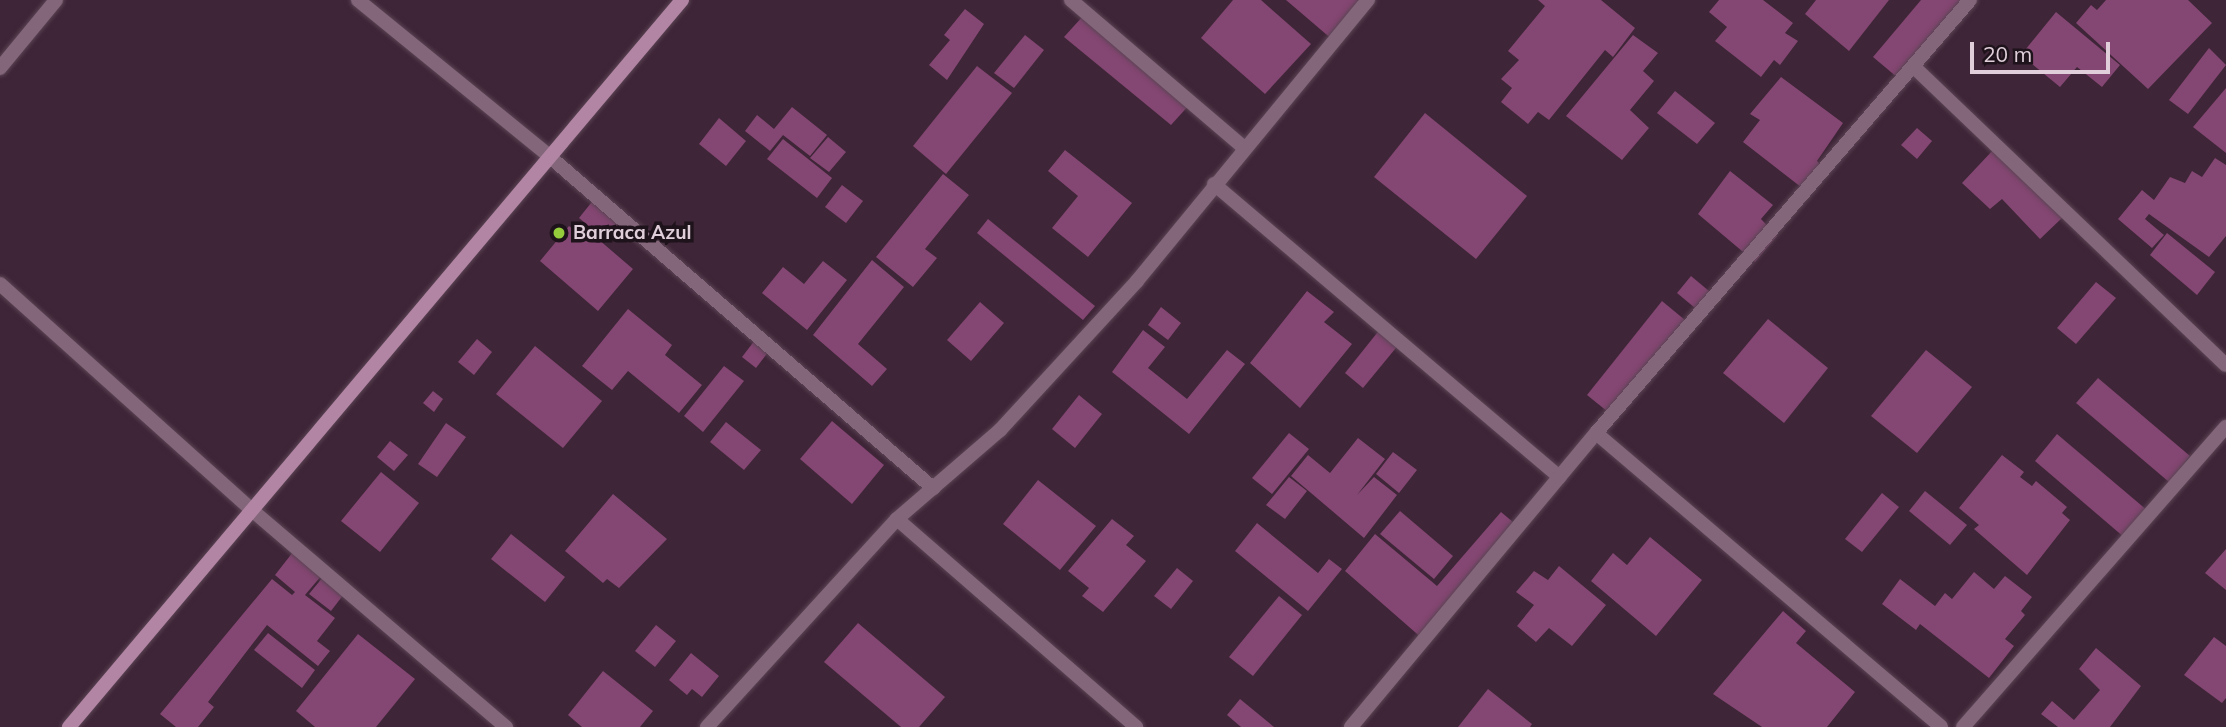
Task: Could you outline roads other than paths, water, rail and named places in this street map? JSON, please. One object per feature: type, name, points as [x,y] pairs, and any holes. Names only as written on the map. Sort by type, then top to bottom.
[{"type":"street","points":[[0,68],[56,0]]},
{"type":"street","points":[[358,0],[549,156],[933,488]]},
{"type":"street","points":[[69,727],[682,0]]},
{"type":"street","points":[[1072,0],[1244,148]]},
{"type":"street","points":[[707,727],[897,519],[1009,420],[1137,281],[1214,184],[1368,0]]},
{"type":"street","points":[[1351,727],[1596,433],[1970,0]]},
{"type":"street","points":[[1914,67],[2226,365]]},
{"type":"street","points":[[1214,184],[1560,477]]},
{"type":"street","points":[[0,284],[253,512],[506,727]]},
{"type":"street","points":[[1963,727],[2226,427]]},
{"type":"street","points":[[1596,433],[1941,727]]},
{"type":"street","points":[[897,519],[1136,727]]},
{"type":"place","name":"Barraca Azul","points":[[559,233]]}]
